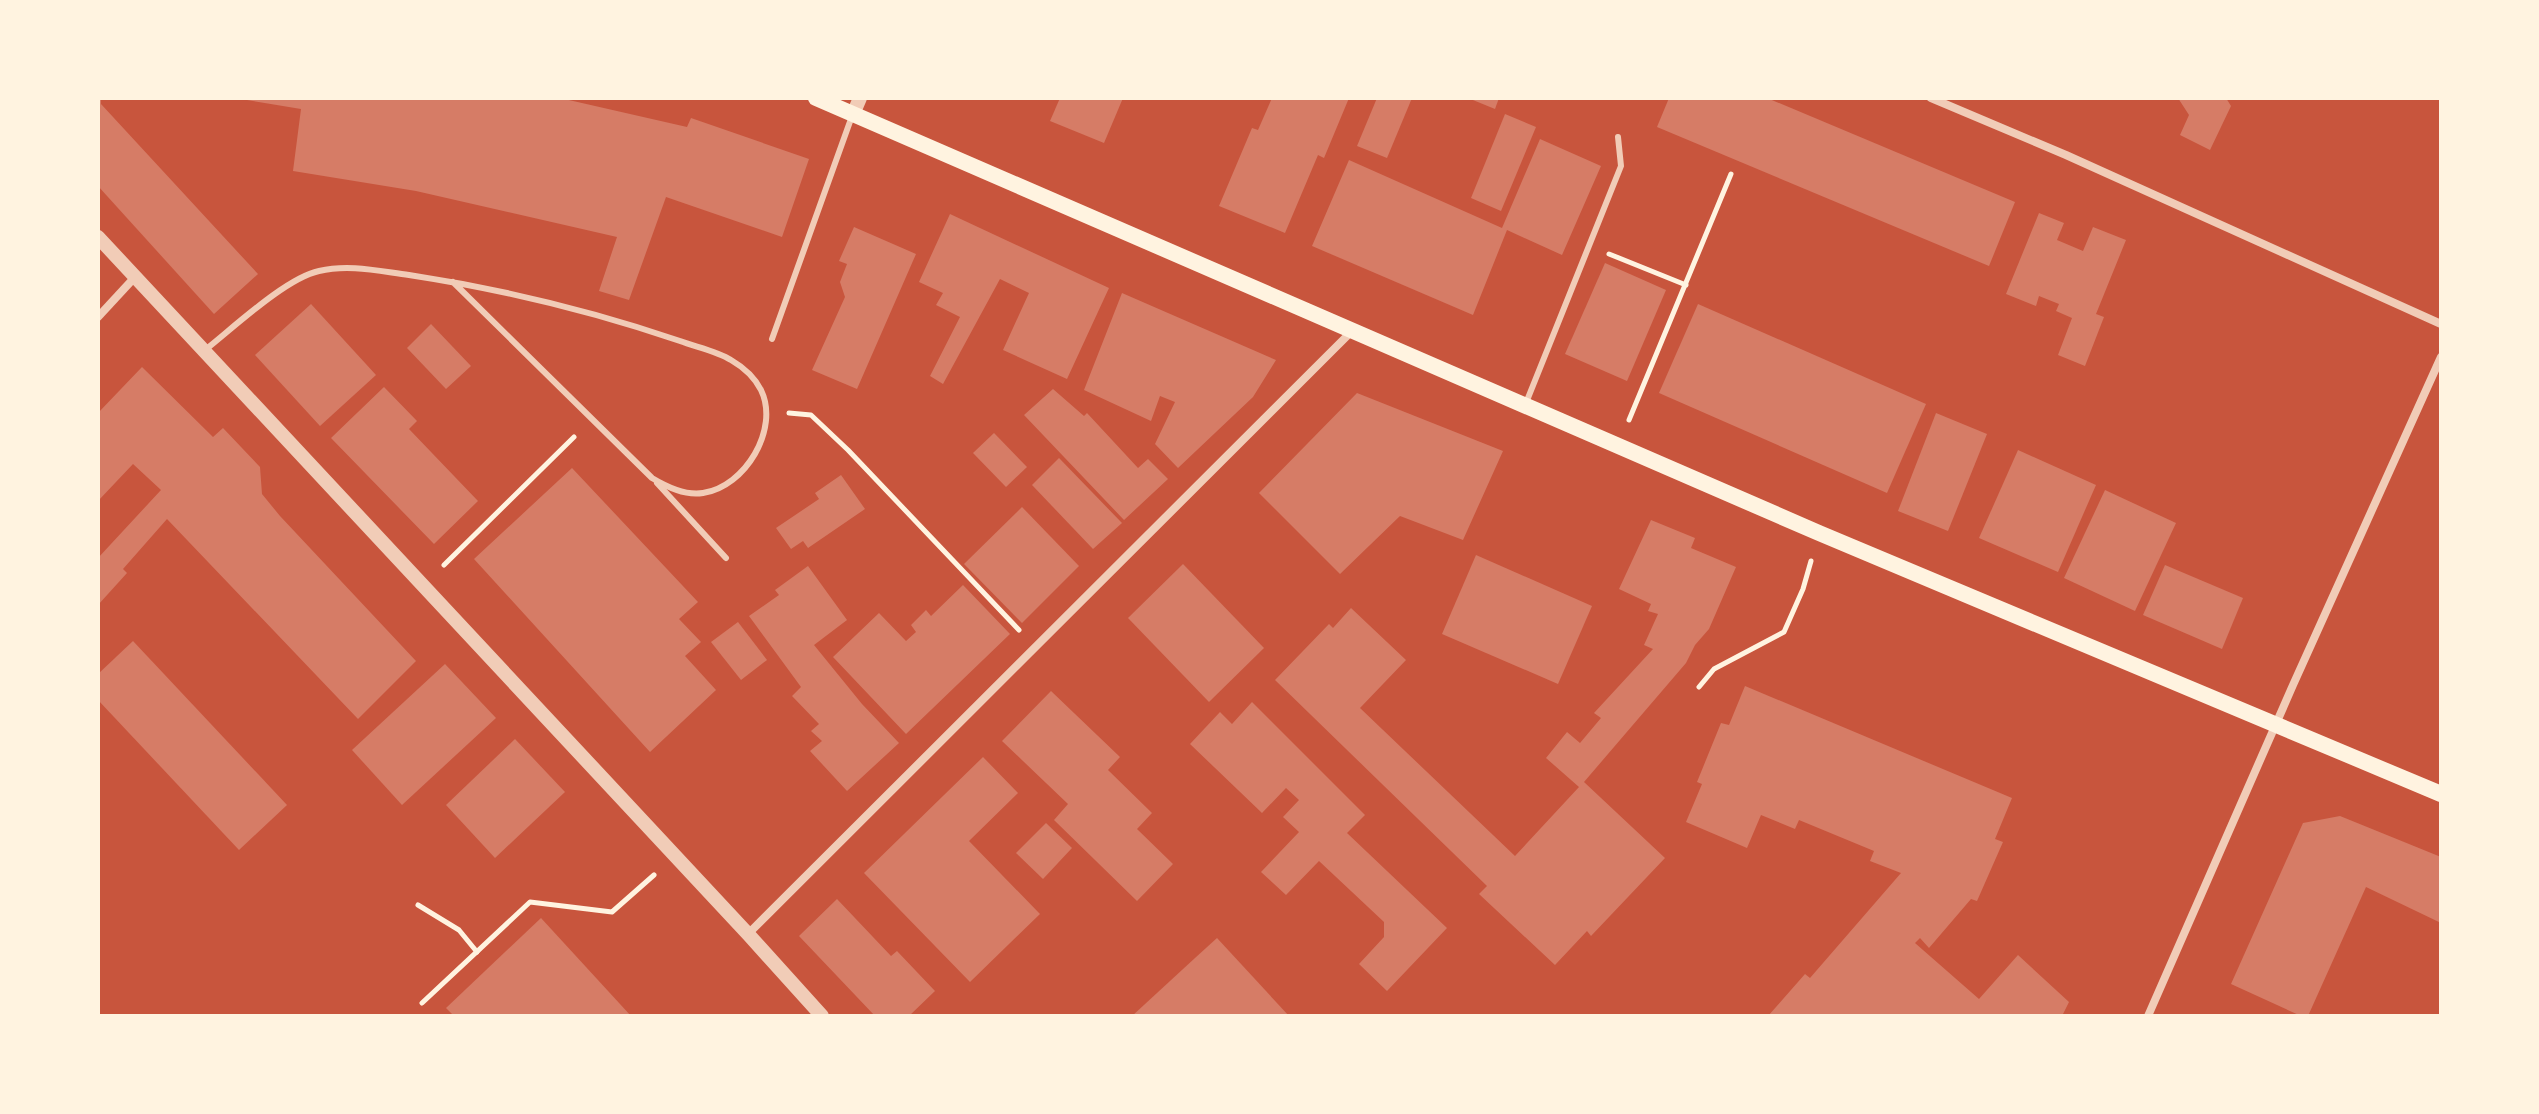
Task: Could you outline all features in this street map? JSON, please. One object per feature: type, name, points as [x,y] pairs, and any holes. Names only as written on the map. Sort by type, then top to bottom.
[{"type":"main road","points":[[816,98],[857,105],[1351,332],[1819,533],[2441,794]]},
{"type":"street","points":[[1931,98],[2066,155],[2441,324]]},
{"type":"street","points":[[98,237],[822,1016]]},
{"type":"street","points":[[98,317],[135,277]]},
{"type":"street","points":[[748,934],[1351,332]]},
{"type":"street","points":[[2148,1016],[2441,357]]},
{"type":"lane","points":[[772,339],[857,105]]},
{"type":"lane","points":[[1525,407],[1621,166],[1618,137]]},
{"type":"lane","points":[[205,350],[291,283],[315,271],[346,266],[453,282],[613,318],[730,359],[747,372],[761,390],[767,410],[764,435],[757,453],[743,471],[721,486],[704,493],[683,492],[652,478]]},
{"type":"lane","points":[[453,282],[593,418],[726,558]]},
{"type":"path","points":[[1618,447],[1731,174]]},
{"type":"path","points":[[1590,246],[1686,285]]},
{"type":"path","points":[[767,410],[811,415],[848,450],[1036,649]]},
{"type":"path","points":[[423,585],[593,418]]},
{"type":"path","points":[[1699,687],[1714,669],[1784,632],[1803,589],[1819,533]]},
{"type":"path","points":[[422,1003],[530,902],[612,912],[675,855]]},
{"type":"path","points":[[418,905],[459,930],[477,952]]},
{"type":"building","points":[[98,98],[258,274],[214,314],[98,186]]},
{"type":"building","points":[[235,98],[560,98],[687,127],[691,118],[809,159],[782,237],[666,197],[629,300],[599,291],[617,237],[416,191],[293,171],[301,109]]},
{"type":"building","points":[[1060,98],[1123,98],[1104,143],[1050,121]]},
{"type":"building","points":[[1272,98],[1349,98],[1324,158],[1318,155],[1285,233],[1219,206],[1252,128],[1258,130]]},
{"type":"building","points":[[1377,98],[1412,98],[1387,158],[1357,146]]},
{"type":"building","points":[[1468,98],[1499,98],[1495,109]]},
{"type":"building","points":[[1669,98],[1767,98],[2015,202],[1989,266],[1657,127]]},
{"type":"building","points":[[2178,98],[2226,98],[2231,106],[2210,150],[2180,135],[2189,115]]},
{"type":"building","points":[[1505,114],[1536,127],[1501,211],[1471,198]]},
{"type":"building","points":[[1540,139],[1601,166],[1562,255],[1507,230],[1473,315],[1312,246],[1349,160],[1502,228]]},
{"type":"building","points":[[2039,213],[2064,223],[2057,240],[2083,251],[2093,227],[2126,240],[2096,314],[2104,317],[2085,366],[2058,355],[2072,318],[2056,311],[2059,304],[2039,296],[2036,306],[2006,294]]},
{"type":"building","points":[[950,214],[1109,288],[1067,379],[1003,350],[1029,293],[1000,279],[943,384],[930,376],[960,317],[936,305],[943,293],[919,282]]},
{"type":"building","points":[[854,227],[916,254],[857,389],[812,370],[845,297],[840,282],[847,264],[839,261]]},
{"type":"building","points":[[1605,263],[1666,290],[1627,381],[1565,354]]},
{"type":"building","points":[[1122,293],[1276,360],[1253,397],[1178,468],[1155,444],[1175,402],[1160,396],[1151,421],[1084,390]]},
{"type":"building","points":[[311,304],[376,375],[320,426],[255,355]]},
{"type":"building","points":[[1698,304],[1926,404],[1887,493],[1659,393]]},
{"type":"building","points":[[431,324],[471,366],[446,389],[407,348]]},
{"type":"building","points":[[142,367],[213,437],[223,428],[260,467],[262,494],[416,661],[358,719],[167,519],[123,569],[127,573],[98,605],[98,558],[161,490],[133,464],[98,501],[98,413]]},
{"type":"building","points":[[384,387],[417,421],[409,429],[478,501],[434,544],[331,438]]},
{"type":"building","points":[[1053,389],[1084,416],[1087,413],[1138,468],[1148,459],[1168,479],[1124,520],[1024,415]]},
{"type":"building","points":[[1357,393],[1503,451],[1463,540],[1400,516],[1340,574],[1259,493]]},
{"type":"building","points":[[1936,413],[1987,434],[1948,531],[1898,511]]},
{"type":"building","points":[[994,433],[1027,467],[1006,487],[973,453]]},
{"type":"building","points":[[2018,450],[2096,485],[2058,572],[1979,538]]},
{"type":"building","points":[[1059,458],[1122,523],[1093,549],[1032,485]]},
{"type":"building","points":[[572,468],[698,602],[679,619],[701,642],[685,656],[716,690],[650,752],[474,559]]},
{"type":"building","points":[[841,475],[865,509],[808,548],[803,541],[791,549],[776,528],[819,499],[815,493]]},
{"type":"building","points":[[2105,490],[2176,523],[2135,611],[2064,578]]},
{"type":"building","points":[[1022,507],[1079,566],[1022,623],[964,564]]},
{"type":"building","points":[[1651,520],[1695,538],[1691,548],[1736,567],[1709,629],[1695,645],[1686,663],[1584,782],[1665,858],[1591,936],[1587,931],[1555,965],[1479,894],[1487,886],[1275,680],[1329,624],[1333,628],[1351,608],[1406,660],[1360,708],[1515,856],[1579,787],[1546,758],[1567,732],[1580,743],[1601,718],[1594,713],[1653,649],[1644,645],[1658,614],[1648,611],[1651,604],[1619,589]]},
{"type":"building","points":[[1476,555],[1592,606],[1558,684],[1442,634]]},
{"type":"building","points":[[1183,564],[1264,648],[1209,702],[1128,618]]},
{"type":"building","points":[[2165,565],[2243,598],[2222,649],[2143,615]]},
{"type":"building","points":[[808,566],[847,620],[814,645],[899,743],[847,791],[810,751],[822,741],[811,731],[819,724],[792,696],[801,687],[749,616],[779,595],[775,590]]},
{"type":"building","points":[[963,585],[1010,634],[906,734],[833,657],[879,613],[906,641],[916,632],[911,625],[926,610],[931,616]]},
{"type":"building","points":[[738,622],[767,660],[741,680],[711,642]]},
{"type":"building","points":[[133,641],[287,805],[239,850],[98,700],[98,674]]},
{"type":"building","points":[[445,664],[496,718],[402,805],[352,750]]},
{"type":"building","points":[[1745,686],[2012,798],[1995,839],[2003,842],[1977,901],[1971,899],[1929,948],[1920,938],[1915,943],[1979,999],[2018,955],[2069,1002],[2062,1016],[1768,1016],[1805,974],[1810,978],[1901,873],[1870,861],[1874,851],[1799,820],[1795,829],[1761,815],[1747,848],[1686,822],[1702,784],[1697,782],[1721,723],[1729,725]]},
{"type":"building","points":[[1051,691],[1120,757],[1108,770],[1152,813],[1137,829],[1173,864],[1137,901],[1054,820],[1068,804],[1002,741]]},
{"type":"building","points":[[1252,702],[1365,815],[1347,833],[1447,928],[1387,991],[1359,964],[1384,937],[1384,922],[1319,861],[1286,895],[1261,872],[1299,832],[1283,817],[1299,800],[1286,788],[1262,813],[1190,744],[1220,712],[1232,724]]},
{"type":"building","points":[[515,739],[565,792],[495,858],[446,805]]},
{"type":"building","points":[[983,757],[1018,793],[969,841],[1040,914],[970,982],[864,873]]},
{"type":"building","points":[[2340,816],[2441,857],[2441,923],[2366,887],[2308,1016],[2301,1016],[2231,984],[2303,823]]},
{"type":"building","points":[[1046,823],[1072,848],[1043,879],[1016,853]]},
{"type":"building","points":[[837,899],[891,956],[897,951],[935,991],[909,1016],[875,1016],[799,936]]},
{"type":"building","points":[[541,918],[631,1016],[454,1016],[446,1008]]},
{"type":"building","points":[[1217,938],[1289,1016],[1132,1016],[1195,958]]}]
